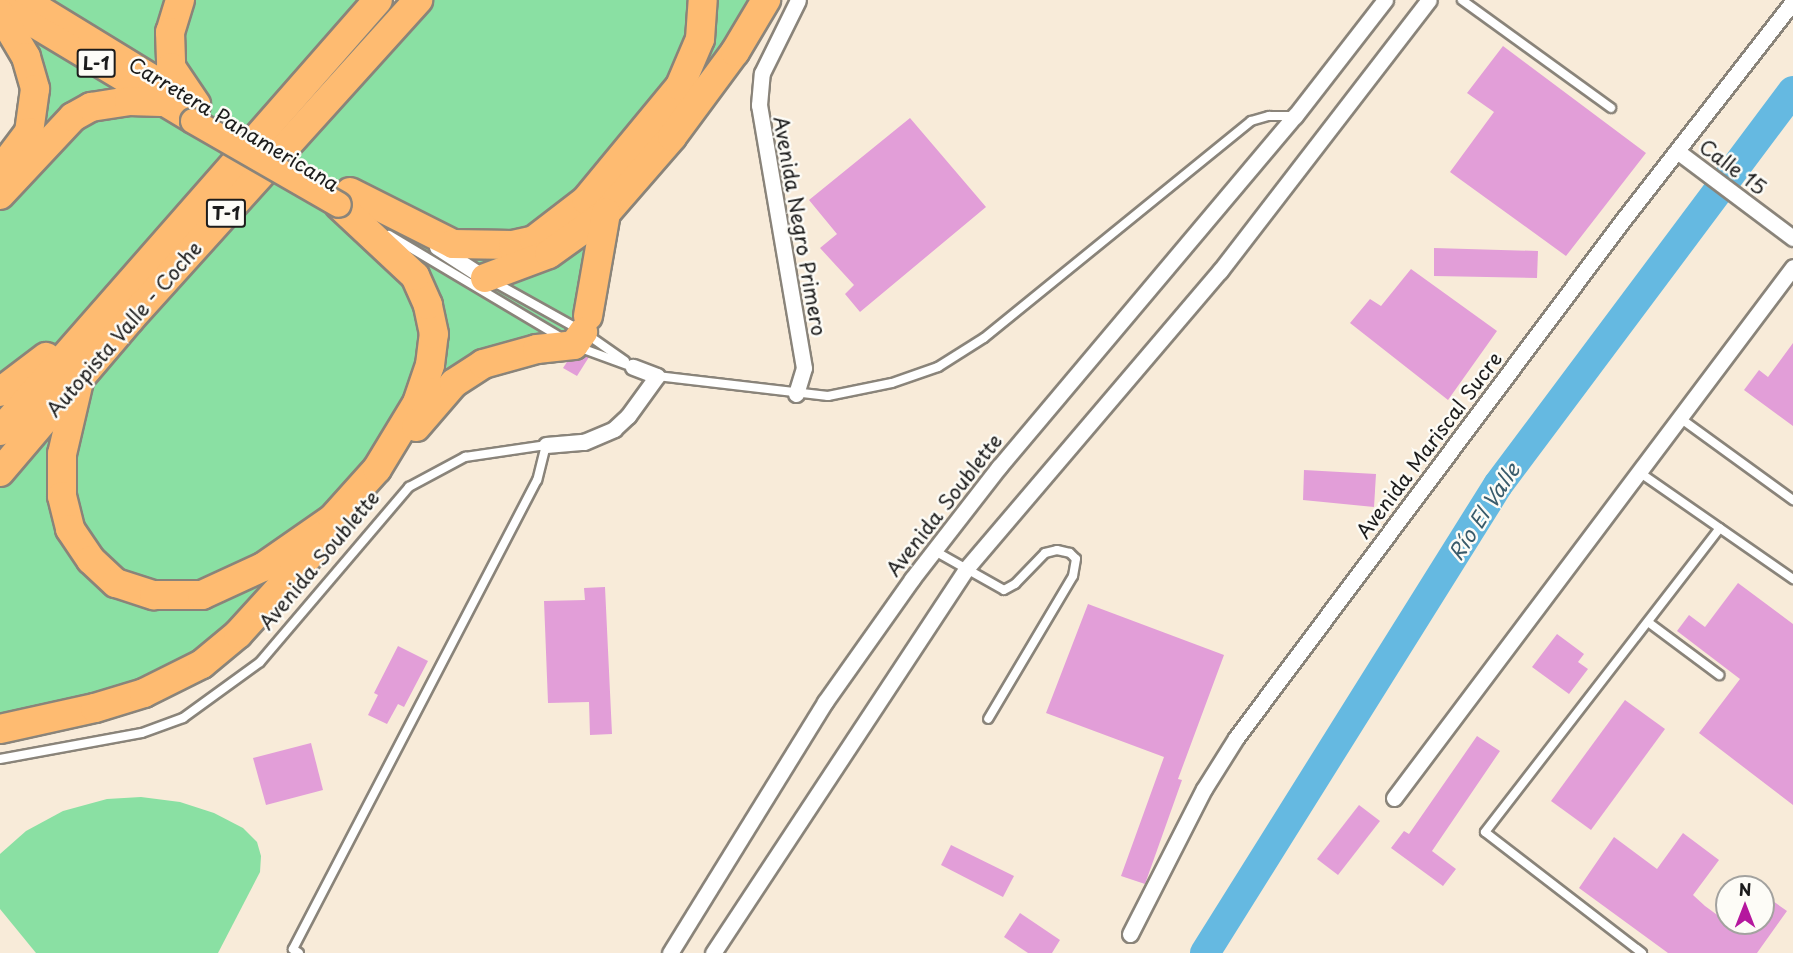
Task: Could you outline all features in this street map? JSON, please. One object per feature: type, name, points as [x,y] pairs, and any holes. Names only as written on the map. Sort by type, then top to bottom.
[{"type":"highway","points":[[180,0],[170,32],[171,67],[198,111]]},
{"type":"highway","points":[[350,33],[372,0]]},
{"type":"highway","name":"Autopista Valle - Coche","points":[[0,430],[101,312],[378,0]]},
{"type":"highway","name":"Autopista Valle - Coche","points":[[0,472],[130,319],[418,0]]},
{"type":"highway","points":[[344,199],[453,244],[513,245],[534,240],[586,201],[680,86],[700,39],[703,0]]},
{"type":"highway","points":[[485,278],[549,254],[606,213],[672,137],[735,52],[766,0]]},
{"type":"highway","points":[[0,13],[26,57],[35,89],[29,132],[0,170]]},
{"type":"highway","points":[[0,195],[73,117],[91,107],[129,100],[161,102]]},
{"type":"highway","points":[[79,381],[62,454],[62,496],[70,529],[91,560],[116,583],[154,595],[202,595],[263,567],[332,519],[377,469],[417,403],[430,365],[434,334],[428,305],[415,276],[344,199]]},
{"type":"highway","points":[[0,729],[95,708],[144,693],[202,664],[238,634],[304,564],[454,382],[501,357],[582,331],[606,213]]},
{"type":"highway","points":[[0,392],[101,312]]},
{"type":"main road","name":"Carretera Panamericana","points":[[27,0],[198,111],[344,199]]},
{"type":"main road","name":"Carretera Panamericana","points":[[0,5],[161,102],[198,111]]},
{"type":"street","name":"Avenida Negro Primero","points":[[796,394],[804,368],[762,144],[759,105],[762,73],[798,0]]},
{"type":"street","name":"Avenida Soublette","points":[[670,953],[825,702],[933,550],[1294,116],[1385,0]]},
{"type":"street","points":[[713,953],[966,568],[1220,271],[1429,0]]},
{"type":"street","name":"Avenida Mariscal Sucre","points":[[1130,934],[1204,789],[1236,738],[1677,151],[1793,2]]},
{"type":"street","name":"Calle 15","points":[[1677,151],[1793,238]]},
{"type":"street","name":"L-1","points":[[344,199],[485,278]]},
{"type":"street","points":[[1394,798],[1793,267]]},
{"type":"street","points":[[633,367],[657,376]]},
{"type":"street","name":"Avenida Soublette","points":[[546,445],[584,442],[614,429],[642,401],[657,376]]},
{"type":"lane","points":[[1462,0],[1611,108]]},
{"type":"lane","points":[[657,376],[828,396],[892,383],[938,367],[984,338],[1251,121],[1269,116],[1294,116]]},
{"type":"lane","name":"L-1","points":[[344,199],[582,331],[633,367]]},
{"type":"lane","name":"L-1","points":[[485,278],[582,331]]},
{"type":"lane","points":[[582,331],[633,367]]},
{"type":"lane","points":[[1680,418],[1793,500]]},
{"type":"lane","points":[[299,953],[293,949],[537,480],[546,445]]},
{"type":"lane","name":"Avenida Soublette","points":[[0,759],[142,733],[183,718],[260,662],[409,487],[465,458],[546,445]]},
{"type":"lane","points":[[1639,472],[1793,579]]},
{"type":"lane","points":[[1642,953],[1485,832],[1720,528]]},
{"type":"lane","points":[[933,550],[1004,590],[1015,584],[1045,553],[1057,550],[1070,553],[1076,559],[1073,576],[988,719]]},
{"type":"lane","points":[[1648,622],[1719,675]]},
{"type":"green space","points":[[0,0],[378,0],[0,431],[0,170],[35,89]]},
{"type":"green space","points":[[418,0],[766,0],[606,213],[583,332],[474,370],[202,664],[0,729],[0,472]]},
{"type":"green space","points":[[141,797],[180,802],[214,813],[243,828],[257,842],[261,856],[260,872],[218,953],[36,953],[0,909],[0,854],[26,831],[63,811],[107,799]]},
{"type":"building","points":[[1503,46],[1646,153],[1566,256],[1450,172],[1494,112],[1467,93]]},
{"type":"building","points":[[910,118],[986,207],[860,312],[845,294],[854,285],[820,248],[837,234],[809,200]]},
{"type":"building","points":[[1434,248],[1538,251],[1537,278],[1434,276]]},
{"type":"building","points":[[1411,269],[1497,331],[1448,400],[1350,323],[1370,299],[1381,306]]},
{"type":"building","points":[[1793,343],[1793,426],[1744,390],[1759,370],[1768,377]]},
{"type":"building","points":[[589,357],[577,376],[563,368],[567,362]]},
{"type":"building","points":[[1304,470],[1376,474],[1374,507],[1303,500]]},
{"type":"building","points":[[1738,583],[1793,624],[1793,805],[1699,733],[1740,679],[1677,631],[1689,615],[1705,627]]},
{"type":"building","points":[[605,587],[612,734],[590,735],[589,702],[548,703],[544,601],[585,600],[584,588]]},
{"type":"building","points":[[1088,604],[1224,655],[1178,779],[1182,780],[1145,884],[1121,876],[1164,757],[1046,713]]},
{"type":"building","points":[[1557,634],[1584,654],[1578,662],[1588,669],[1569,694],[1532,667]]},
{"type":"building","points":[[398,646],[428,661],[404,707],[398,704],[387,724],[368,715],[378,695],[374,693]]},
{"type":"building","points":[[1625,700],[1665,729],[1591,830],[1551,801]]},
{"type":"building","points":[[1477,736],[1500,751],[1432,851],[1456,869],[1443,886],[1391,848],[1404,831],[1409,834]]},
{"type":"building","points":[[311,743],[323,790],[266,805],[253,758]]},
{"type":"building","points":[[1359,805],[1380,821],[1338,875],[1317,859]]},
{"type":"building","points":[[1683,833],[1719,860],[1693,895],[1715,913],[1715,935],[1770,935],[1757,953],[1668,953],[1579,888],[1614,837],[1657,869]]},
{"type":"building","points":[[951,845],[1014,876],[1003,897],[941,865]]},
{"type":"building","points":[[1775,902],[1787,911],[1775,928]]},
{"type":"building","points":[[1020,913],[1060,940],[1052,953],[1028,953],[1004,937]]},
{"type":"waterway","name":"Río El Valle","points":[[1205,953],[1498,485],[1793,91]]}]
